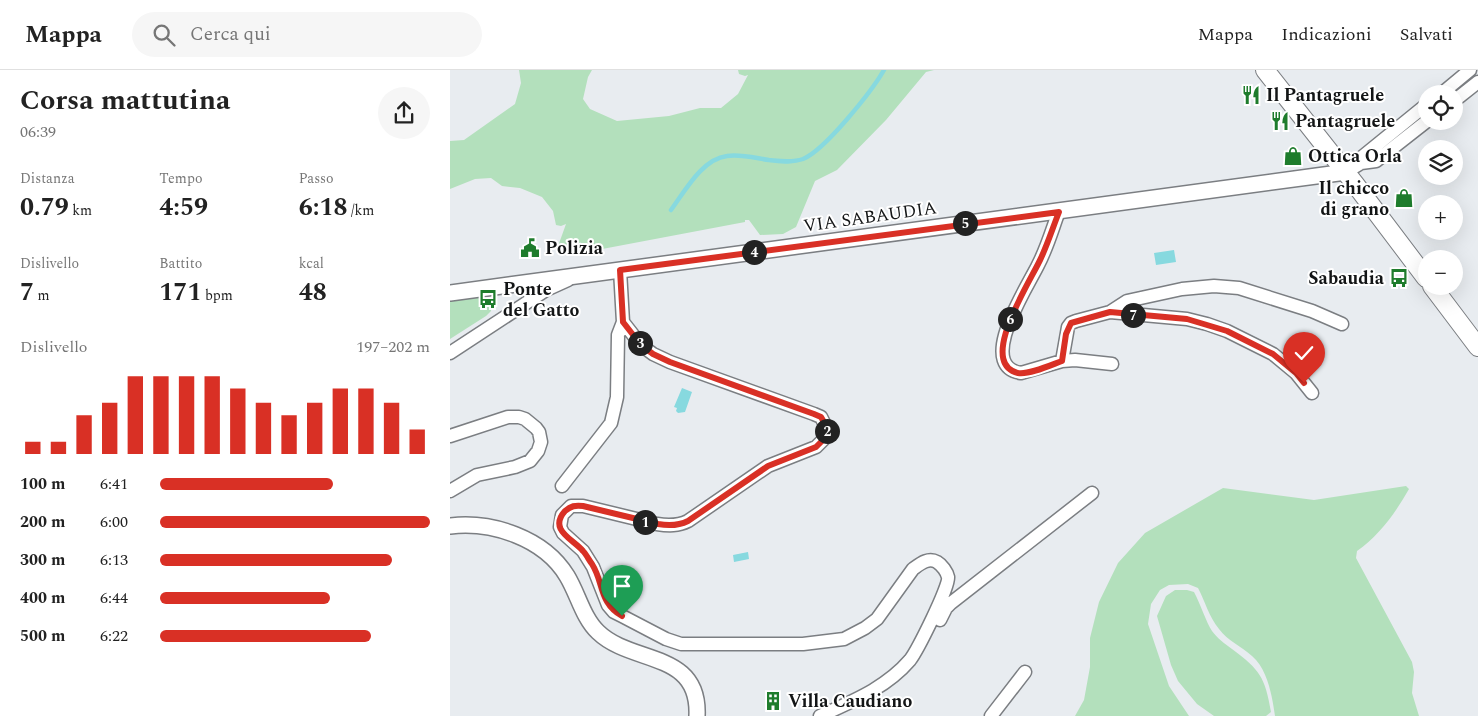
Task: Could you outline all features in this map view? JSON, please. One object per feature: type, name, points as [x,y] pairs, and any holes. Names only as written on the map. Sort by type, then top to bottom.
[{"type":"main road","points":[[1265,70],[1353,168],[1418,266]]},
{"type":"main road","points":[[1439,295],[1478,347]]},
{"type":"street","points":[[1452,85],[1470,70]]},
{"type":"street","points":[[1463,94],[1478,82]]},
{"type":"street","points":[[1353,168],[1362,157],[1418,112]]},
{"type":"street","points":[[1353,168],[1376,161],[1418,128]]},
{"type":"street","name":"VIA SABAUDIA","points":[[450,353],[546,290],[575,277],[1059,212],[1353,168]]},
{"type":"street","points":[[1059,212],[1047,247],[1010,318],[1004,341],[1002,357],[1004,363],[1007,367],[1021,373],[1062,361],[1076,360],[1112,364]]},
{"type":"street","points":[[562,486],[610,423],[617,397],[618,335],[623,322],[620,270]]},
{"type":"street","points":[[450,293],[575,277]]},
{"type":"street","points":[[1062,361],[1066,334],[1071,323],[1110,312],[1127,301],[1182,289],[1214,286],[1239,288],[1312,311],[1342,324]]},
{"type":"street","points":[[1110,312],[1187,319],[1227,331],[1279,359],[1296,373],[1312,393]]},
{"type":"street","points":[[623,322],[641,345],[653,354],[670,362],[814,414],[821,417],[828,429],[825,438],[816,447],[768,466],[688,521],[680,524],[669,526],[583,506],[571,506],[562,516],[560,526],[563,533],[583,551],[593,567],[608,605],[622,616],[666,639],[681,644],[803,644],[831,641],[844,639],[877,619],[913,569],[921,563],[934,561],[945,570],[948,577],[947,585],[914,653],[900,671],[875,690],[820,716]]},
{"type":"street","points":[[450,436],[508,417],[519,417],[525,419],[536,428],[541,442],[538,451],[530,461],[516,467],[477,475],[450,491]]},
{"type":"street","points":[[914,653],[922,652],[926,649],[946,608],[1092,493]]},
{"type":"street","points":[[450,526],[482,526],[500,530],[520,537],[548,554],[566,575],[588,618],[597,631],[605,638],[617,644],[669,664],[681,672],[693,690],[698,705],[697,716]]},
{"type":"street","points":[[992,716],[1026,672]]},
{"type":"green space","points":[[519,70],[592,70],[588,77],[583,99],[590,109],[617,121],[669,116],[700,108],[721,108],[738,94],[748,75],[739,74],[738,70],[934,70],[926,72],[886,120],[837,170],[815,181],[796,227],[783,234],[760,235],[749,220],[745,220],[745,222],[581,253],[557,249],[566,224],[556,225],[553,211],[542,197],[520,188],[502,186],[491,178],[475,179],[450,189],[450,141],[464,140],[515,104],[521,83]]},
{"type":"green space","points":[[482,296],[490,303],[491,311],[450,339],[450,301]]},
{"type":"green space","points":[[1406,486],[1409,489],[1393,515],[1373,538],[1357,551],[1356,558],[1412,662],[1414,672],[1412,693],[1419,716],[1275,716],[1271,692],[1262,668],[1252,656],[1223,633],[1212,619],[1198,588],[1188,584],[1169,585],[1160,590],[1151,604],[1148,624],[1169,686],[1189,716],[1075,716],[1084,700],[1090,667],[1090,638],[1099,602],[1118,563],[1145,533],[1223,488],[1314,500]]},
{"type":"green space","points":[[1175,590],[1194,592],[1214,634],[1249,663],[1260,675],[1271,712],[1266,716],[1214,716],[1197,704],[1178,681],[1171,665],[1157,616],[1166,596]]},
{"type":"water","points":[[1174,250],[1176,262],[1156,265],[1154,253]]},
{"type":"water","points":[[682,388],[692,392],[685,412],[678,413],[676,411],[677,408],[674,407]]},
{"type":"water","points":[[748,552],[749,559],[734,562],[733,555]]},
{"type":"waterway","points":[[671,210],[688,185],[702,169],[718,158],[748,156],[782,161],[803,159],[823,144],[847,119],[884,70]]},
{"type":"place","name":"Il Pantagruele","points":[[1251,95]]},
{"type":"place","name":"Pantagruele","points":[[1280,121]]},
{"type":"place","name":"Ottica Orla","points":[[1293,156]]},
{"type":"place","name":"Il chicco di grano","points":[[1404,198]]},
{"type":"place","name":"Polizia","points":[[530,248]]},
{"type":"place","name":"Sabaudia","points":[[1399,278]]},
{"type":"place","name":"Ponte del Gatto","points":[[488,299]]},
{"type":"place","name":"Villa Caudiano","points":[[773,701]]},
{"type":"route","points":[[622,616],[614,612],[608,605],[593,567],[583,551],[563,533],[560,522],[562,516],[571,506],[583,506],[643,522],[669,526],[680,524],[688,521],[757,472],[821,444],[828,429],[821,417],[670,362],[653,354],[641,345],[623,322],[620,270],[1059,212],[1047,247],[1014,309],[1006,331],[1002,357],[1004,363],[1011,370],[1021,373],[1027,372],[1062,361],[1068,326],[1076,321],[1110,312],[1187,319],[1227,331],[1273,354],[1296,373],[1304,383]]}]
